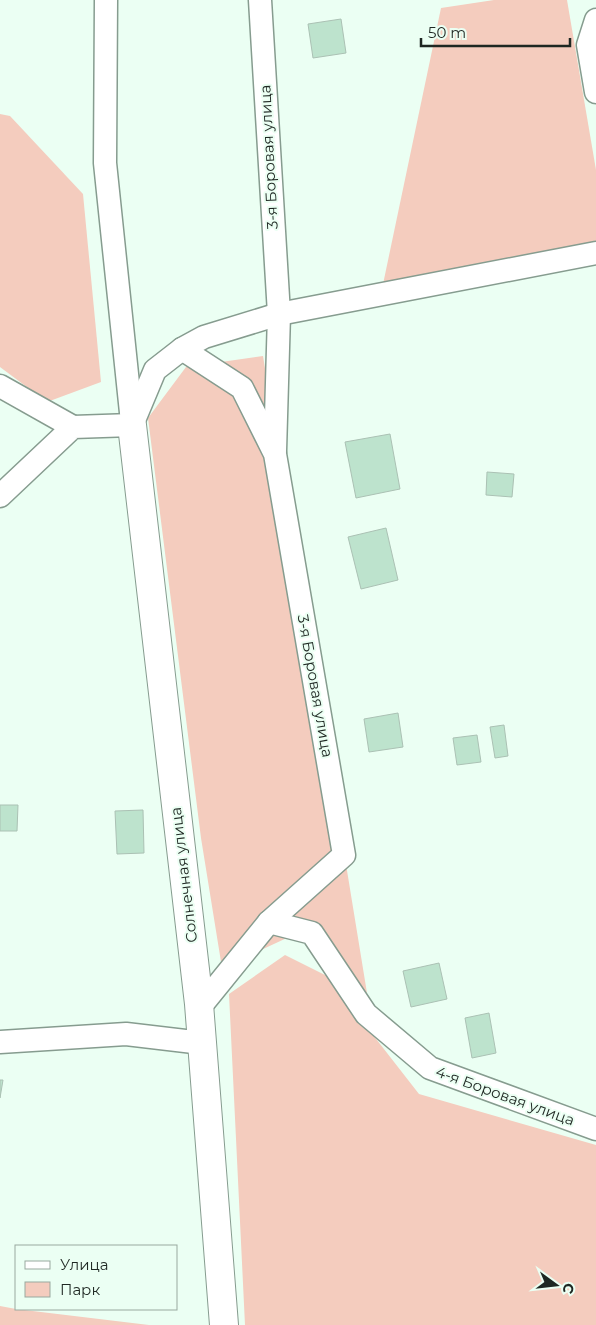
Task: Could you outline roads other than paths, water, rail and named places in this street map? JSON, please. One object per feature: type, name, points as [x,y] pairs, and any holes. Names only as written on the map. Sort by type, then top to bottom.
[{"type":"street","points":[[106,0],[105,163],[132,425]]},
{"type":"street","name":"3-я Боровая улица","points":[[200,1007],[269,922],[344,855],[275,454],[279,314],[260,0]]},
{"type":"street","points":[[596,20],[588,45],[596,92]]},
{"type":"street","points":[[132,425],[155,370],[182,349],[204,337],[279,314],[596,253]]},
{"type":"street","name":"3-я Боровая улица","points":[[182,349],[242,388],[275,454]]},
{"type":"street","points":[[0,386],[73,427],[132,425]]},
{"type":"street","name":"Солнечная улица","points":[[132,425],[200,1007],[224,1325]]},
{"type":"street","points":[[0,496],[73,427]]},
{"type":"street","name":"4-я Боровая улица","points":[[269,922],[312,933],[366,1014],[430,1068],[596,1129]]},
{"type":"street","points":[[0,1042],[126,1034],[202,1043]]}]
